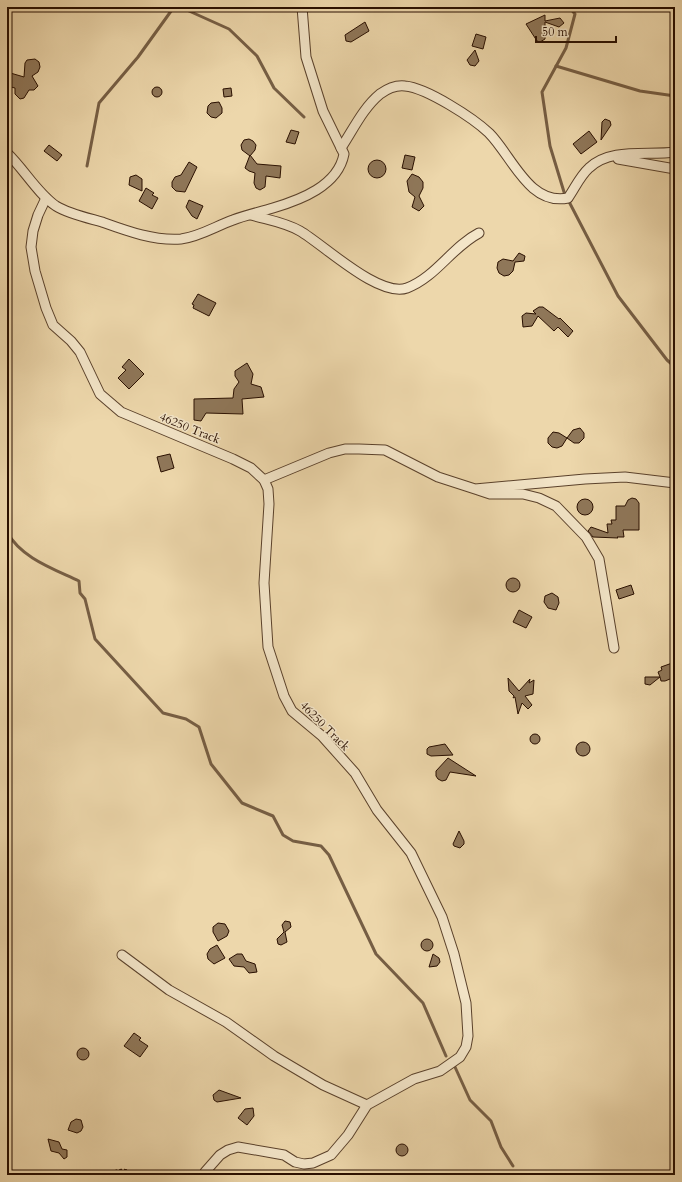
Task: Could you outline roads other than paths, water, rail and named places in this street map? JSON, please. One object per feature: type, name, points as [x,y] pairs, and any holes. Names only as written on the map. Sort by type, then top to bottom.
[{"type":"street","points":[[7,153],[46,198],[57,207],[131,233],[169,239],[192,236],[303,198],[324,184],[336,173],[343,162],[344,154],[323,111],[306,57],[302,7]]},
{"type":"street","points":[[341,148],[358,121],[380,94],[391,88],[404,86],[422,91],[475,121],[490,134],[518,172],[533,188],[548,198],[558,200],[568,198],[589,167],[607,158],[630,153],[648,155],[675,152]]},
{"type":"street","points":[[607,158],[630,160],[675,169]]},
{"type":"street","name":"46250 Track","points":[[46,198],[38,215],[33,231],[31,247],[35,272],[47,313],[53,325],[71,341],[80,352],[100,394],[121,412],[233,459],[251,468],[264,480],[268,489],[269,504],[264,583],[268,646],[271,661],[284,696],[292,711],[322,736],[355,773],[377,810],[411,853],[442,917],[454,954],[466,1003],[468,1036],[466,1047],[460,1057],[440,1071],[405,1083],[367,1105],[348,1135],[331,1155],[322,1160],[304,1164],[295,1162],[284,1155],[238,1148],[228,1150],[220,1155],[205,1172]]},
{"type":"street","points":[[250,215],[278,221],[300,232],[329,254],[377,284],[394,290],[405,289],[424,278],[445,262],[464,243],[480,233]]},
{"type":"street","points":[[264,480],[346,449],[385,450],[438,477],[490,494],[522,494],[539,498],[556,506],[586,537],[599,559],[614,648]]},
{"type":"street","points":[[475,489],[585,478],[617,478],[675,483]]},
{"type":"street","points":[[122,955],[170,990],[226,1022],[274,1056],[323,1085],[367,1105]]},
{"type":"waterway","points":[[87,166],[99,103],[138,57],[174,7]]},
{"type":"waterway","points":[[187,7],[189,11],[229,29],[257,56],[274,88],[304,117]]},
{"type":"waterway","points":[[569,7],[575,14],[566,48],[542,92],[550,146],[564,192],[618,296],[667,360],[675,367]]},
{"type":"waterway","points":[[556,66],[640,91],[675,96]]},
{"type":"waterway","points":[[7,532],[13,541],[29,556],[79,581],[80,593],[85,599],[95,639],[163,713],[186,719],[199,727],[211,764],[242,803],[273,816],[283,835],[293,841],[321,846],[329,855],[376,954],[423,1003],[446,1056]]},
{"type":"waterway","points":[[455,1067],[470,1100],[491,1121],[501,1147],[513,1166]]}]
